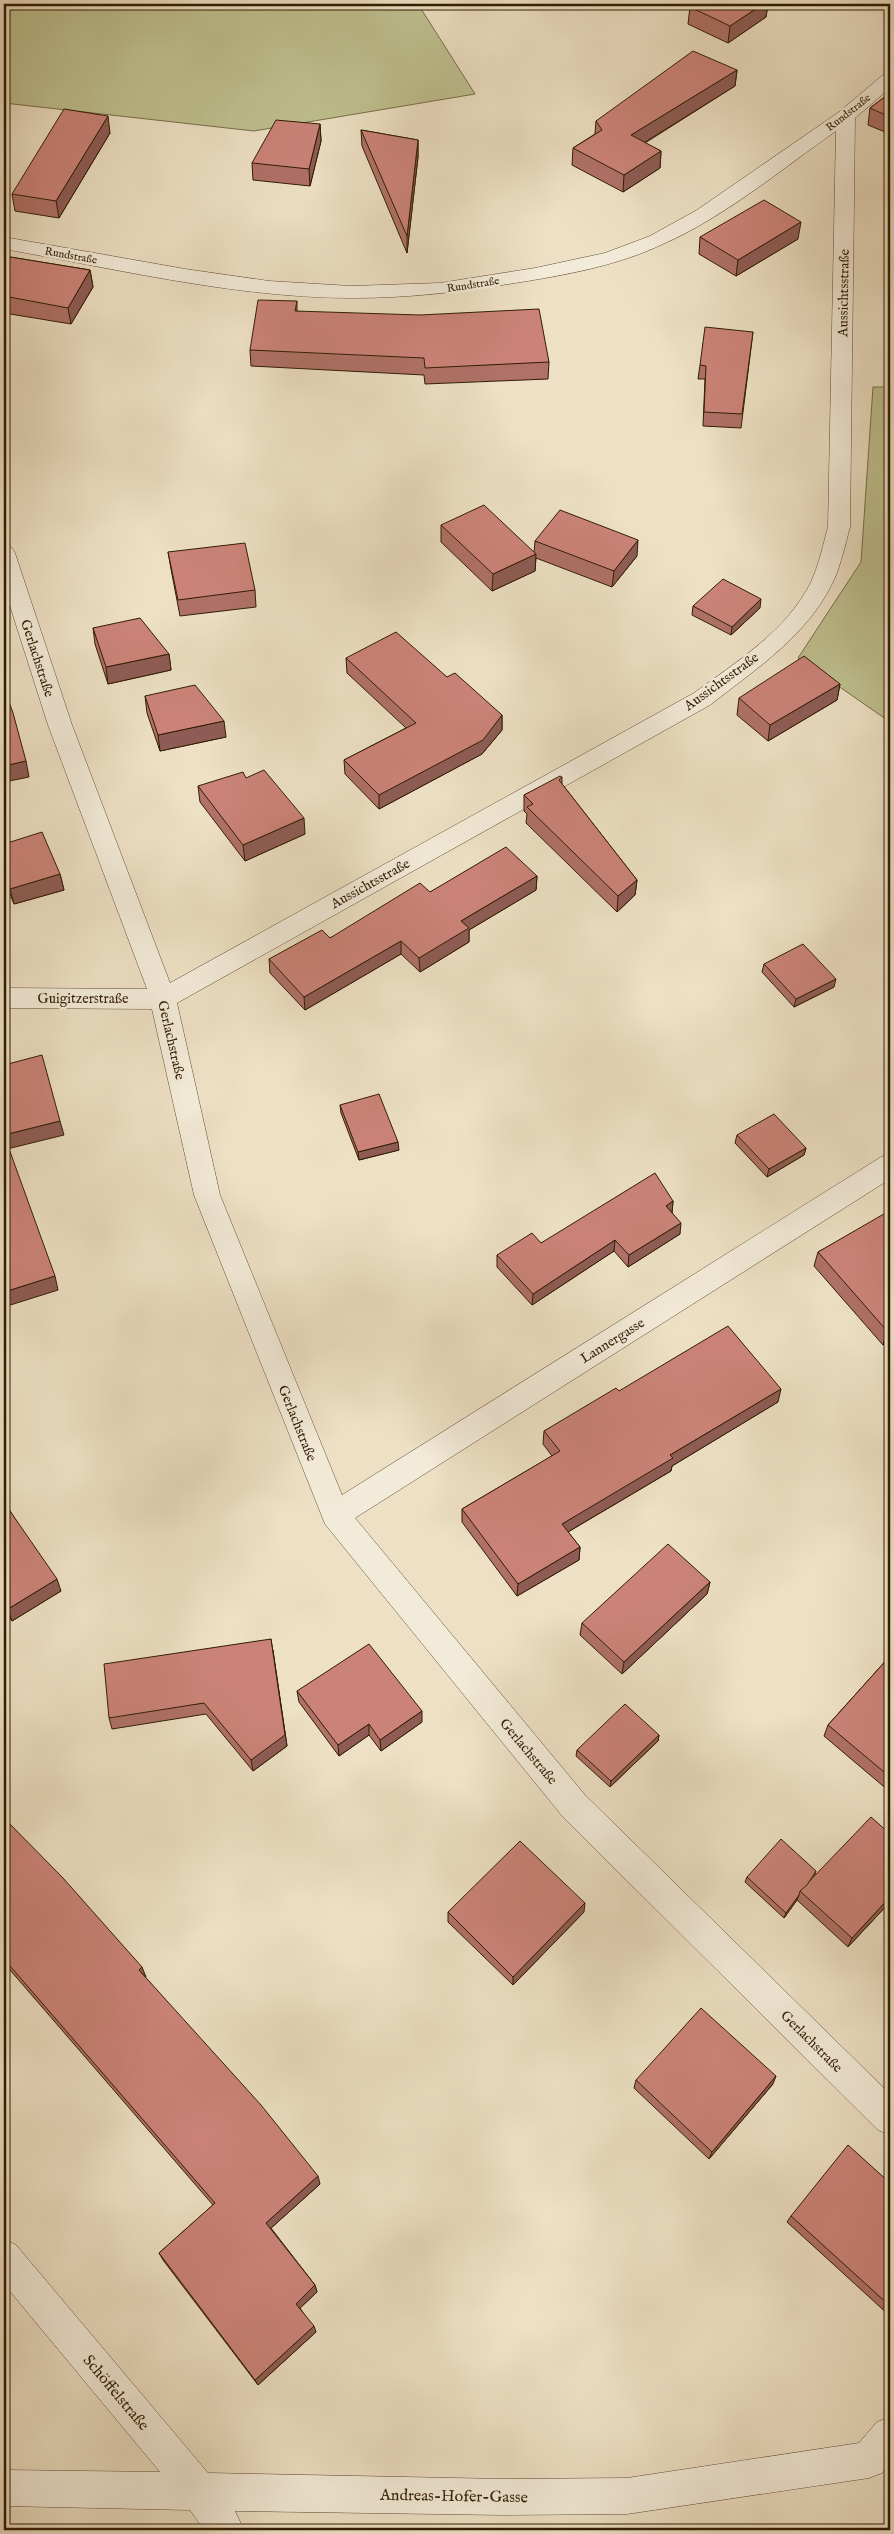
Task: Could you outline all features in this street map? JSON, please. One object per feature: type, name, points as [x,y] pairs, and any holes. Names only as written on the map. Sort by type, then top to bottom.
[{"type":"street","name":"Rundstraße","points":[[4,243],[186,275],[270,287],[350,292],[440,289],[535,274],[600,260],[657,240],[704,214],[846,116],[890,79]]},
{"type":"street","name":"Aussichtsstraße","points":[[163,999],[702,699],[759,655],[801,616],[822,583],[839,527],[846,116]]},
{"type":"street","name":"Gerlachstraße","points":[[4,553],[60,725],[163,999],[207,1196],[335,1515],[574,1806],[890,2118]]},
{"type":"street","name":"Guigitzerstraße","points":[[4,998],[163,999]]},
{"type":"street","name":"Lannergasse","points":[[335,1515],[890,1165]]},
{"type":"street","name":"Schöffelstraße","points":[[4,2257],[200,2492],[226,2530]]},
{"type":"street","name":"Andreas-Hofer-Gasse","points":[[4,2488],[504,2497],[628,2496],[869,2460],[890,2434]]},
{"type":"green space","points":[[4,4],[418,4],[475,94],[254,131],[4,103]]},
{"type":"green space","points":[[873,387],[890,387],[890,722],[798,658],[861,562]]},
{"type":"building","points":[[695,4],[763,4],[730,26],[690,7]]},
{"type":"building","points":[[693,51],[737,70],[631,135],[661,151],[624,175],[573,148],[602,130],[596,121]]},
{"type":"building","points":[[890,93],[890,117],[870,108]]},
{"type":"building","points":[[64,109],[108,116],[56,201],[12,194]]},
{"type":"building","points":[[276,120],[320,124],[309,169],[252,163]]},
{"type":"building","points":[[361,130],[418,140],[407,236]]},
{"type":"building","points":[[764,200],[801,222],[738,260],[700,237]]},
{"type":"building","points":[[4,256],[90,270],[68,308],[4,296]]},
{"type":"building","points":[[258,300],[297,301],[295,311],[420,315],[539,309],[549,362],[425,368],[424,358],[250,350]]},
{"type":"building","points":[[705,327],[753,332],[742,414],[704,412],[706,366],[700,365]]},
{"type":"building","points":[[484,505],[536,554],[493,574],[441,525]]},
{"type":"building","points":[[560,510],[638,540],[614,571],[535,541]]},
{"type":"building","points":[[245,543],[255,590],[178,600],[168,552]]},
{"type":"building","points":[[723,579],[761,599],[732,627],[693,606]]},
{"type":"building","points":[[140,618],[169,654],[106,667],[93,628]]},
{"type":"building","points":[[396,632],[447,677],[455,673],[502,715],[483,740],[379,795],[344,760],[416,723],[346,658]]},
{"type":"building","points":[[804,656],[840,684],[770,725],[739,698]]},
{"type":"building","points":[[195,685],[224,721],[158,735],[145,696]]},
{"type":"building","points":[[4,688],[26,761],[4,766]]},
{"type":"building","points":[[264,770],[304,818],[243,845],[198,786],[243,772],[246,778]]},
{"type":"building","points":[[560,776],[562,777],[559,780],[637,880],[618,896],[527,807],[533,804],[524,795]]},
{"type":"building","points":[[42,832],[60,874],[10,889],[4,873],[4,844]]},
{"type":"building","points":[[506,847],[537,876],[461,921],[469,928],[419,958],[401,941],[304,997],[269,959],[322,930],[330,938],[420,883],[430,892]]},
{"type":"building","points":[[803,944],[836,979],[796,999],[764,964]]},
{"type":"building","points":[[42,1055],[60,1121],[4,1135],[4,1065]]},
{"type":"building","points":[[379,1094],[398,1142],[358,1152],[340,1105]]},
{"type":"building","points":[[774,1114],[806,1148],[769,1169],[737,1135]]},
{"type":"building","points":[[4,1135],[55,1276],[4,1292]]},
{"type":"building","points":[[655,1173],[673,1201],[666,1206],[681,1223],[629,1255],[615,1240],[533,1294],[497,1255],[532,1233],[541,1243]]},
{"type":"building","points":[[889,1211],[890,1329],[887,1331],[818,1252]]},
{"type":"building","points":[[728,1326],[781,1389],[670,1455],[673,1458],[562,1524],[580,1547],[518,1584],[462,1509],[560,1451],[544,1431],[616,1388],[619,1391]]},
{"type":"building","points":[[4,1497],[10,1511],[57,1579],[8,1609],[4,1602]]},
{"type":"building","points":[[668,1544],[710,1582],[624,1662],[582,1623]]},
{"type":"building","points":[[271,1639],[285,1735],[251,1760],[204,1703],[109,1718],[104,1664]]},
{"type":"building","points":[[369,1644],[422,1711],[380,1740],[369,1724],[338,1745],[297,1691]]},
{"type":"building","points":[[890,1656],[890,1777],[828,1725]]},
{"type":"building","points":[[625,1704],[659,1735],[611,1781],[577,1750]]},
{"type":"building","points":[[871,1817],[890,1834],[890,1897],[852,1938],[800,1891]]},
{"type":"building","points":[[4,1818],[63,1878],[142,1967],[139,1970],[261,2105],[318,2176],[266,2223],[315,2285],[296,2304],[314,2326],[255,2380],[159,2253],[215,2203],[4,1959]]},
{"type":"building","points":[[781,1839],[816,1871],[786,1913],[747,1877]]},
{"type":"building","points":[[520,1841],[585,1903],[513,1977],[448,1912]]},
{"type":"building","points":[[701,2008],[776,2076],[712,2152],[636,2080]]},
{"type":"building","points":[[848,2145],[890,2183],[890,2306],[791,2216]]}]
